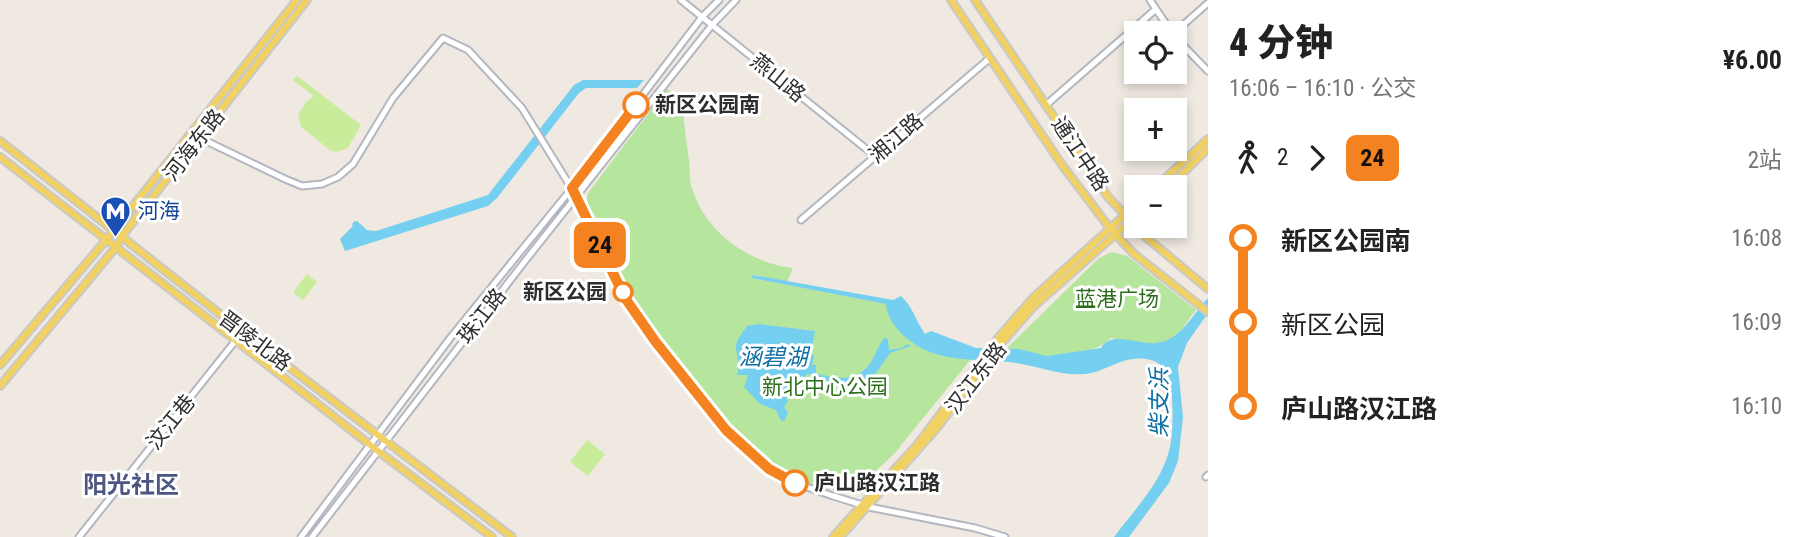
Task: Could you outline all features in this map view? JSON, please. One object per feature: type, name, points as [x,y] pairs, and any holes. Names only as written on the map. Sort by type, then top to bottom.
[{"type":"main road","name":"河海东路","points":[[0,365],[106,240],[297,0]]},
{"type":"main road","name":"河海东路","points":[[0,386],[116,247],[307,0]]},
{"type":"main road","name":"通江中路","points":[[951,0],[1062,165],[1115,234],[1134,254],[1208,312]]},
{"type":"main road","name":"通江中路","points":[[975,0],[1108,197],[1124,212]]},
{"type":"main road","points":[[1169,175],[1208,139]]},
{"type":"main road","name":"晋陵北路","points":[[0,141],[239,329],[512,537]]},
{"type":"main road","points":[[1181,175],[1208,148]]},
{"type":"main road","name":"晋陵北路","points":[[0,157],[492,537]]},
{"type":"main road","name":"汉江东路","points":[[840,537],[981,366],[1033,298],[1110,227],[1124,220]]},
{"type":"main road","name":"汉江东路","points":[[996,346],[1056,285],[1124,225]]},
{"type":"main road","name":"通江中路","points":[[1150,238],[1168,257],[1208,289]]},
{"type":"main road","name":"汉江东路","points":[[833,537],[865,506]]},
{"type":"street","name":"燕山路","points":[[681,0],[875,156]]},
{"type":"street","name":"珠江路","points":[[301,537],[451,337],[572,188],[702,18],[719,0]]},
{"type":"street","name":"珠江路","points":[[312,537],[712,25],[736,0]]},
{"type":"street","points":[[1150,0],[1164,21]]},
{"type":"street","points":[[1187,22],[1208,3]]},
{"type":"street","points":[[1046,105],[1156,9]]},
{"type":"street","points":[[200,138],[302,186],[322,184],[338,177],[353,164],[393,98],[443,38],[468,50],[522,108],[577,197],[625,298],[662,350],[726,430],[769,469],[795,483],[865,506],[975,528],[1005,537]]},
{"type":"street","points":[[1187,49],[1208,71]]},
{"type":"street","name":"湘江路","points":[[801,220],[990,58]]},
{"type":"street","name":"汶江巷","points":[[79,537],[236,340]]},
{"type":"green space","points":[[297,76],[361,125],[348,148],[336,152],[330,150],[301,127],[298,115],[306,102],[314,96],[293,80]]},
{"type":"green space","name":"新北中心公园","points":[[667,89],[682,101],[691,185],[707,218],[731,243],[745,252],[760,260],[793,268],[787,282],[754,275],[753,278],[887,304],[888,312],[898,328],[921,347],[945,356],[971,359],[894,454],[855,490],[846,494],[799,480],[776,467],[732,430],[686,376],[628,295],[589,212],[586,203],[588,193]]},
{"type":"green space","name":"蓝港广场","points":[[1112,252],[1127,256],[1196,310],[1175,336],[1153,344],[1111,338],[1091,350],[1057,356],[1006,349],[1099,258]]},
{"type":"green space","points":[[307,274],[317,282],[303,300],[293,292]]},
{"type":"green space","points":[[587,440],[605,454],[588,476],[570,462]]},
{"type":"water","points":[[583,80],[644,80],[637,88],[586,88],[579,93],[488,206],[345,251],[340,239],[352,227],[353,222],[357,221],[367,230],[376,231],[488,195],[574,85]]},
{"type":"water","points":[[753,275],[893,300],[901,296],[925,334],[931,331],[976,348],[1019,349],[1047,356],[1101,348],[1105,343],[1118,339],[1149,343],[1165,341],[1185,326],[1208,298],[1208,313],[1187,343],[1178,367],[1183,417],[1178,461],[1169,483],[1129,537],[1114,537],[1161,472],[1170,447],[1171,387],[1166,370],[1157,362],[1132,359],[1092,373],[1075,374],[1016,363],[946,357],[911,342],[891,321],[886,304],[752,278]]},
{"type":"water","name":"涵碧湖","points":[[758,324],[815,331],[812,365],[816,365],[816,373],[831,377],[846,378],[866,369],[884,338],[888,339],[889,350],[902,348],[907,344],[911,346],[890,353],[876,373],[869,378],[849,381],[840,387],[816,375],[807,374],[796,387],[789,386],[786,397],[788,401],[784,407],[788,413],[784,421],[781,421],[776,410],[760,404],[744,387],[748,375],[737,375],[737,341],[747,326]]},
{"type":"bus line","name":"24","points":[[636,105],[572,188],[625,298],[655,341],[744,449],[769,469],[795,483]]},
{"type":"place","name":"新区公园南","points":[[636,105]]},
{"type":"place","name":"河海","points":[[115,238]]},
{"type":"place","name":"新区公园","points":[[623,292]]},
{"type":"place","name":"庐山路汉江路","points":[[795,483]]},
{"type":"district","name":"阳光社区","points":[[131,485]]},
{"type":"water label","name":"柴支浜","points":[[1159,403]]}]
